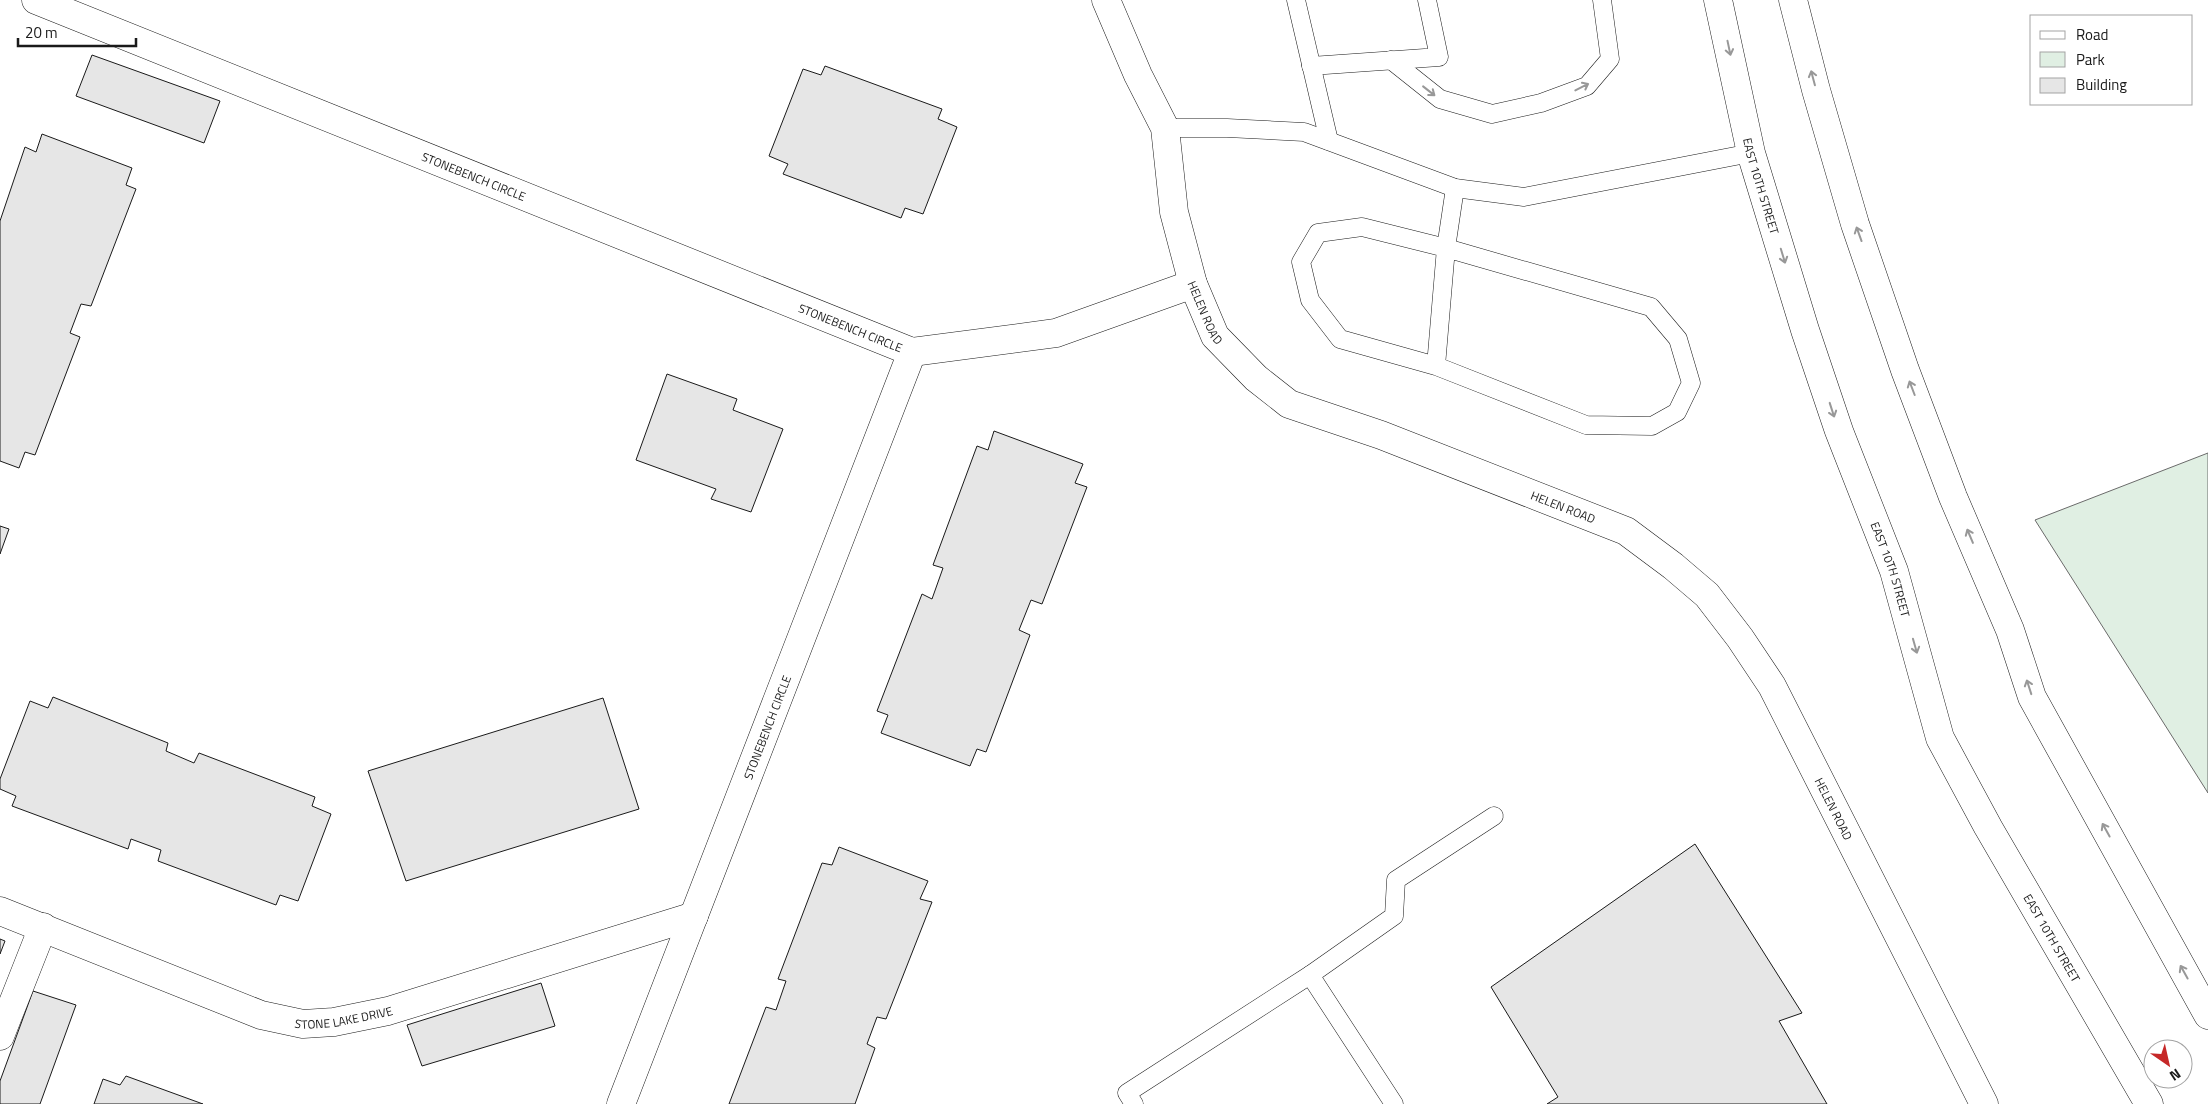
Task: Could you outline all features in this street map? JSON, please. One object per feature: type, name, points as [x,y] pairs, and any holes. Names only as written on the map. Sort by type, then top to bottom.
[{"type":"street","name":"STONEBENCH CIRCLE","points":[[36,0],[912,352],[1056,333],[1194,284]]},
{"type":"street","name":"HELEN ROAD","points":[[1106,0],[1138,75],[1165,128],[1174,212],[1194,284],[1215,336],[1256,378],[1288,404],[1381,435],[1626,531],[1673,566],[1706,595],[1740,638],[1772,686],[1984,1104]]},
{"type":"street","name":"EAST 10TH STREET","points":[[1718,0],[1751,153],[1805,330],[1839,431],[1894,571],[1940,738],[1988,826],[2149,1104]]},
{"type":"street","points":[[1793,0],[1816,90],[1855,224],[1905,370],[1953,497],[2010,630],[2032,697],[2208,1015]]},
{"type":"street","name":"STONEBENCH CIRCLE","points":[[621,1104],[912,352]]},
{"type":"street","name":"STONE LAKE DRIVE","points":[[0,911],[261,1014],[304,1024],[334,1022],[388,1011],[694,916]]},
{"type":"street","points":[[0,1036],[43,927]]},
{"type":"lane","points":[[1296,0],[1329,142]]},
{"type":"lane","points":[[1311,66],[1439,57],[1427,0]]},
{"type":"lane","points":[[1391,60],[1440,99],[1492,114],[1541,103],[1588,86],[1610,59],[1602,0]]},
{"type":"lane","points":[[1165,128],[1227,128],[1304,132],[1455,188],[1524,197],[1751,153]]},
{"type":"lane","points":[[1436,366],[1446,248],[1455,188]]},
{"type":"lane","points":[[1362,227],[1446,248],[1651,307],[1678,339],[1690,383],[1677,412],[1652,426],[1586,425],[1436,366],[1340,339],[1310,300],[1301,262],[1318,233],[1362,227]]},
{"type":"lane","points":[[1134,1104],[1127,1094],[1310,975],[1394,916],[1396,880],[1494,816]]},
{"type":"lane","points":[[1310,975],[1394,1104]]},
{"type":"green space","points":[[2208,453],[2208,793],[2035,520]]},
{"type":"building","points":[[92,55],[220,101],[204,143],[76,96]]},
{"type":"building","points":[[825,66],[942,109],[938,119],[957,127],[923,214],[905,208],[901,218],[783,174],[788,164],[769,156],[803,69],[821,75]]},
{"type":"building","points":[[42,134],[132,168],[126,185],[136,189],[91,306],[81,304],[70,333],[80,337],[35,455],[25,452],[19,468],[0,461],[0,221],[25,147],[36,152]]},
{"type":"building","points":[[667,374],[737,399],[733,410],[783,429],[751,512],[711,499],[716,489],[636,460]]},
{"type":"building","points":[[994,431],[1083,464],[1075,483],[1087,487],[1042,604],[1031,600],[1019,630],[1030,635],[986,752],[977,749],[970,766],[881,733],[888,715],[877,711],[922,594],[932,599],[943,568],[933,565],[977,446],[988,450]]},
{"type":"building","points":[[0,526],[9,529],[0,554]]},
{"type":"building","points":[[53,697],[168,743],[166,751],[194,763],[199,753],[315,797],[312,806],[331,814],[298,901],[280,895],[276,905],[158,861],[161,850],[131,839],[128,849],[12,806],[16,796],[0,789],[0,779],[30,701],[48,708]]},
{"type":"building","points":[[603,698],[639,809],[406,881],[368,771]]},
{"type":"building","points":[[1695,844],[1802,1013],[1779,1021],[1827,1104],[1547,1104],[1558,1097],[1491,987]]},
{"type":"building","points":[[839,847],[928,881],[920,899],[932,902],[886,1019],[877,1017],[867,1044],[875,1048],[855,1104],[729,1104],[766,1007],[776,1010],[786,981],[778,979],[822,863],[832,865]]},
{"type":"building","points":[[0,939],[5,941],[0,954]]},
{"type":"building","points":[[541,983],[555,1026],[422,1066],[407,1025]]},
{"type":"building","points":[[33,991],[76,1005],[40,1104],[0,1104],[0,1081]]},
{"type":"building","points":[[126,1076],[203,1104],[94,1104],[103,1079],[120,1085]]}]
